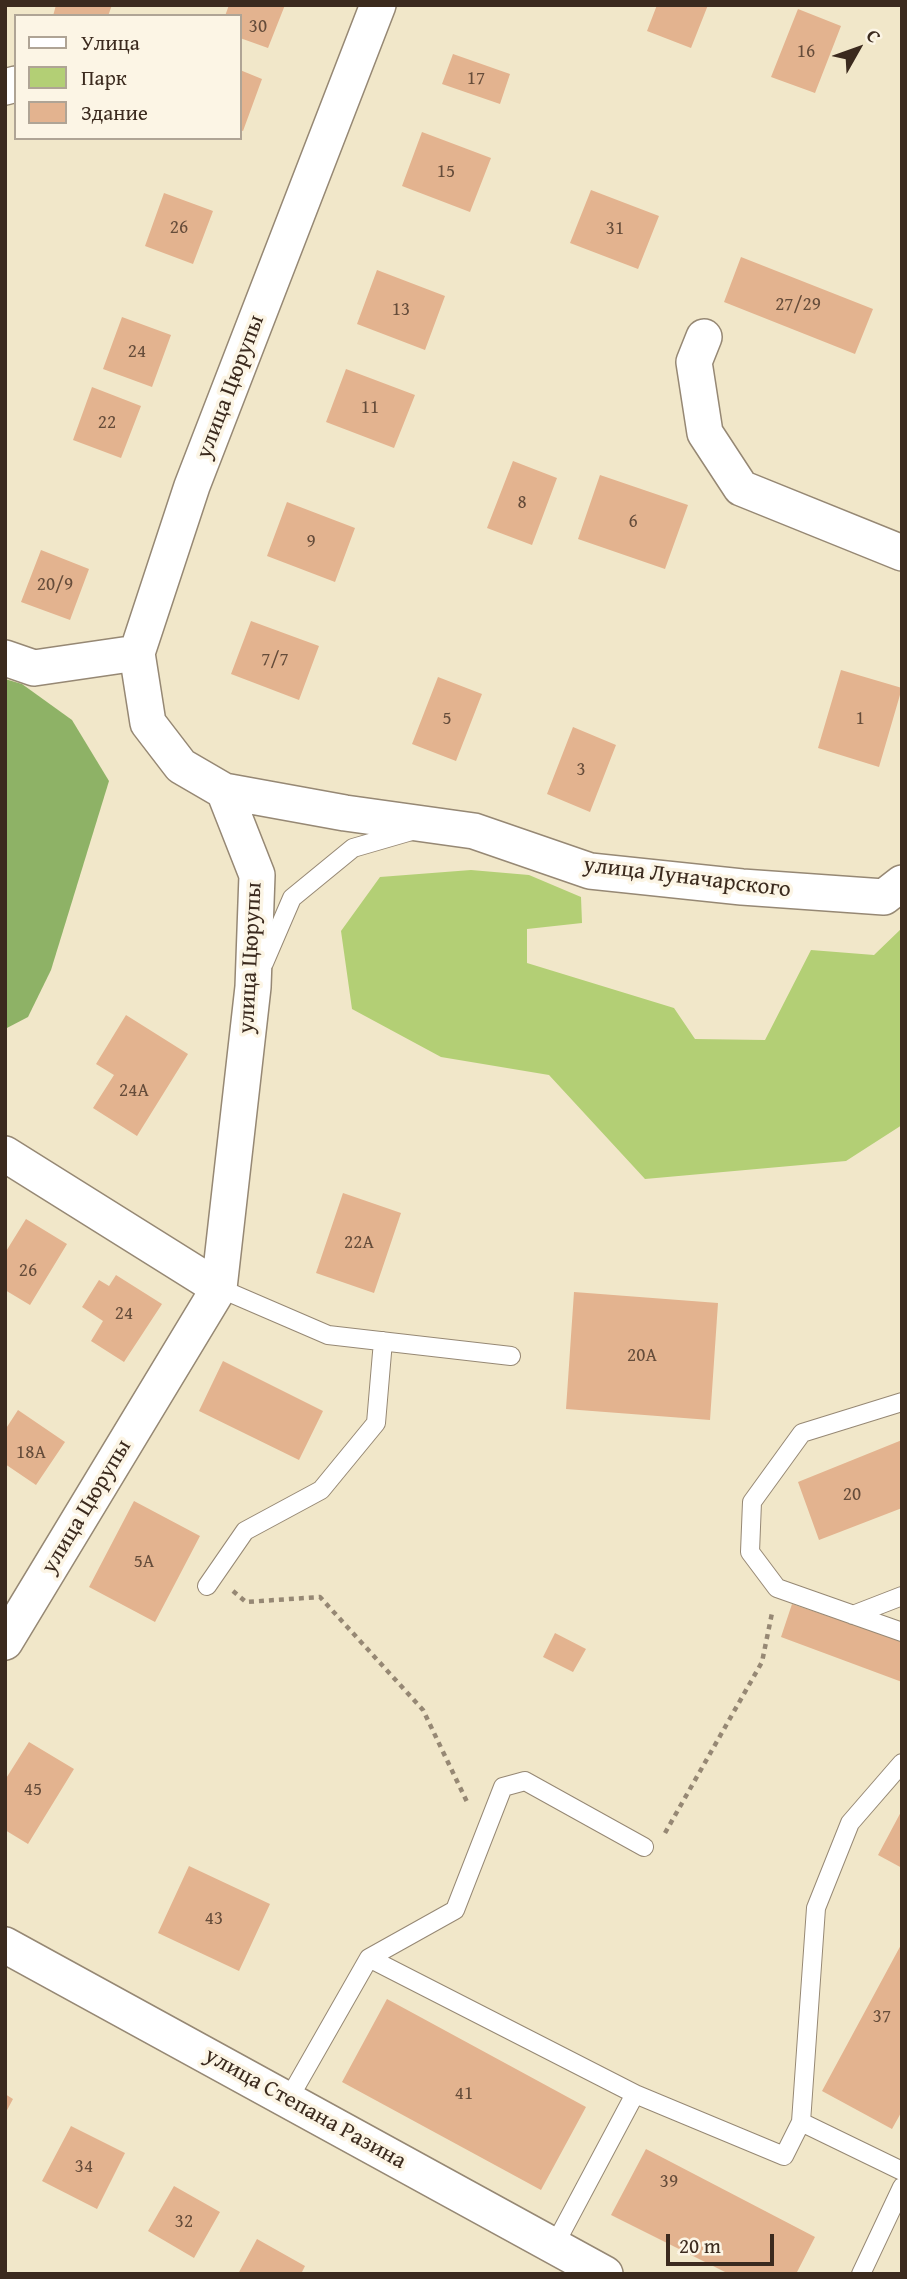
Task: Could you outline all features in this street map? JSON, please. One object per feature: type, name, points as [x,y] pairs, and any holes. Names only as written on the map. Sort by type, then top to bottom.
[{"type":"street","name":"улица Цюрупы","points":[[5,1642],[219,1288],[253,987],[257,875],[224,791],[181,766],[148,723],[137,653],[192,486],[379,5]]},
{"type":"street","points":[[704,337],[694,362],[705,433],[741,488],[902,553]]},
{"type":"street","points":[[5,658],[34,668],[137,653]]},
{"type":"street","name":"улица Луначарского","points":[[224,791],[345,813],[474,831],[590,871],[743,887],[884,897],[902,883]]},
{"type":"street","points":[[5,1154],[219,1288]]},
{"type":"street","name":"улица Степана Разина","points":[[5,1945],[605,2274]]},
{"type":"lane","points":[[253,987],[292,898],[353,848],[435,824]]},
{"type":"lane","points":[[219,1288],[328,1335],[511,1356]]},
{"type":"lane","points":[[211,1581],[246,1531],[321,1490],[376,1423],[383,1341]]},
{"type":"lane","points":[[902,1402],[802,1433],[752,1502],[750,1552],[777,1588],[902,1632]]},
{"type":"lane","points":[[853,1615],[902,1595]]},
{"type":"lane","points":[[369,1958],[635,2094],[785,2156],[801,2122],[817,1908],[850,1823],[902,1763]]},
{"type":"lane","points":[[288,2100],[369,1958],[455,1910],[503,1787],[525,1781],[644,1847]]},
{"type":"lane","points":[[554,2246],[635,2094]]},
{"type":"lane","points":[[801,2122],[902,2171]]},
{"type":"lane","points":[[861,2274],[902,2187]]},
{"type":"path","points":[[211,1581],[246,1602],[320,1597],[423,1710],[484,1836]]},
{"type":"path","points":[[644,1847],[661,1840],[762,1662],[777,1588]]},
{"type":"green space","points":[[5,679],[22,684],[72,720],[109,781],[51,970],[28,1017],[5,1029]]},
{"type":"green space","points":[[471,870],[529,875],[581,897],[582,923],[527,929],[527,963],[674,1008],[695,1039],[765,1040],[811,950],[874,955],[902,928],[902,1125],[846,1161],[645,1179],[549,1075],[441,1057],[352,1009],[341,931],[380,877]]},
{"type":"building","points":[[56,5],[112,5],[109,14],[54,14]]},
{"type":"building","points":[[229,5],[285,5],[268,48],[242,39],[242,14],[226,14]]},
{"type":"building","points":[[657,5],[708,5],[691,48],[647,31]]},
{"type":"building","points":[[798,9],[841,26],[815,93],[771,77]]},
{"type":"building","points":[[453,54],[510,74],[500,104],[442,84]]},
{"type":"building","points":[[242,71],[262,79],[242,131]]},
{"type":"building","points":[[422,132],[491,158],[470,212],[402,186]]},
{"type":"building","points":[[591,190],[659,216],[638,269],[570,243]]},
{"type":"building","points":[[164,193],[213,211],[193,264],[145,246]]},
{"type":"building","points":[[741,257],[873,309],[855,354],[724,302]]},
{"type":"building","points":[[377,270],[445,296],[425,350],[357,324]]},
{"type":"building","points":[[122,317],[171,335],[152,387],[103,369]]},
{"type":"building","points":[[346,369],[415,395],[394,448],[326,422]]},
{"type":"building","points":[[92,387],[141,406],[121,458],[73,440]]},
{"type":"building","points":[[513,461],[557,478],[532,545],[487,528]]},
{"type":"building","points":[[600,475],[688,505],[665,569],[578,539]]},
{"type":"building","points":[[287,502],[355,528],[335,582],[267,556]]},
{"type":"building","points":[[41,550],[89,569],[70,620],[21,602]]},
{"type":"building","points":[[251,621],[319,646],[299,700],[231,674]]},
{"type":"building","points":[[841,670],[902,688],[879,767],[818,748]]},
{"type":"building","points":[[438,677],[482,694],[456,761],[412,744]]},
{"type":"building","points":[[573,727],[616,745],[590,812],[547,794]]},
{"type":"building","points":[[126,1015],[188,1054],[137,1136],[93,1108],[114,1075],[96,1064]]},
{"type":"building","points":[[343,1193],[401,1213],[374,1293],[316,1273]]},
{"type":"building","points":[[26,1219],[67,1244],[30,1305],[5,1290],[5,1253]]},
{"type":"building","points":[[116,1275],[162,1304],[124,1362],[91,1341],[103,1321],[82,1307],[99,1280],[109,1286]]},
{"type":"building","points":[[574,1292],[718,1303],[710,1420],[566,1409]]},
{"type":"building","points":[[223,1361],[323,1411],[299,1460],[199,1411]]},
{"type":"building","points":[[18,1410],[65,1442],[36,1485],[5,1464],[5,1430]]},
{"type":"building","points":[[902,1440],[902,1508],[819,1540],[798,1482]]},
{"type":"building","points":[[134,1501],[200,1536],[155,1622],[89,1587]]},
{"type":"building","points":[[792,1604],[902,1641],[902,1682],[781,1637]]},
{"type":"building","points":[[555,1633],[586,1649],[573,1672],[543,1657]]},
{"type":"building","points":[[29,1742],[74,1769],[28,1844],[5,1830],[5,1780]]},
{"type":"building","points":[[902,1810],[902,1868],[878,1855]]},
{"type":"building","points":[[189,1866],[270,1904],[239,1971],[158,1933]]},
{"type":"building","points":[[902,1943],[902,2111],[892,2129],[822,2091]]},
{"type":"building","points":[[387,1999],[586,2107],[541,2190],[342,2082]]},
{"type":"building","points":[[5,2094],[13,2099],[5,2114]]},
{"type":"building","points":[[71,2126],[125,2153],[97,2209],[42,2181]]},
{"type":"building","points":[[646,2149],[815,2237],[796,2274],[729,2274],[611,2215]]},
{"type":"building","points":[[174,2186],[220,2212],[194,2258],[148,2231]]},
{"type":"building","points":[[257,2239],[305,2266],[301,2274],[238,2274]]}]
